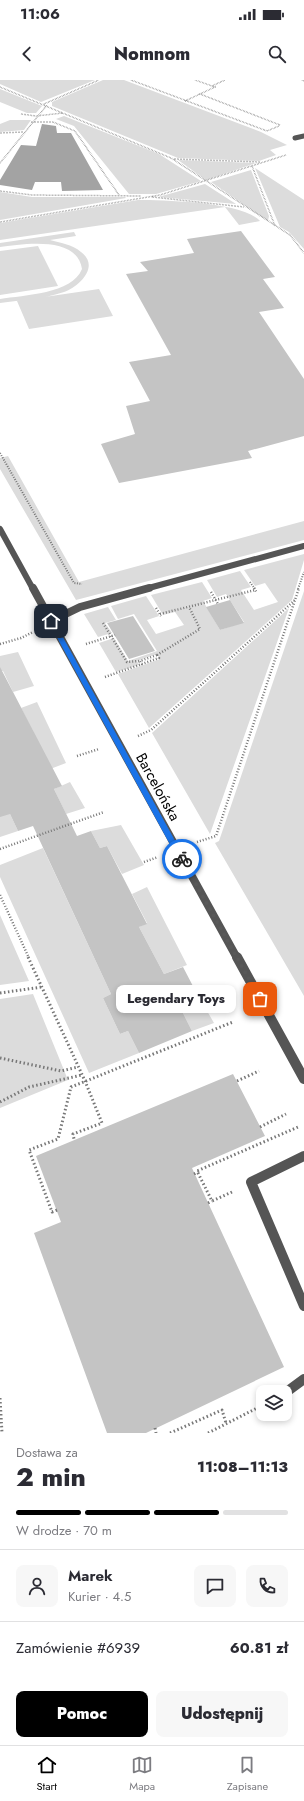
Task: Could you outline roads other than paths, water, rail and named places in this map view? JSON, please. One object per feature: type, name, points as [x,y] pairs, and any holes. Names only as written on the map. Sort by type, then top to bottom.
[{"type":"street","points":[[295,138],[304,136]]},
{"type":"street","name":"Barcelońska","points":[[0,529],[304,1079]]},
{"type":"street","points":[[51,621],[80,607],[304,546]]},
{"type":"street","points":[[304,1156],[251,1182],[304,1306]]},
{"type":"street","points":[[292,1388],[304,1379]]},
{"type":"place","name":"Legendary Toys","points":[[260,999]]}]
